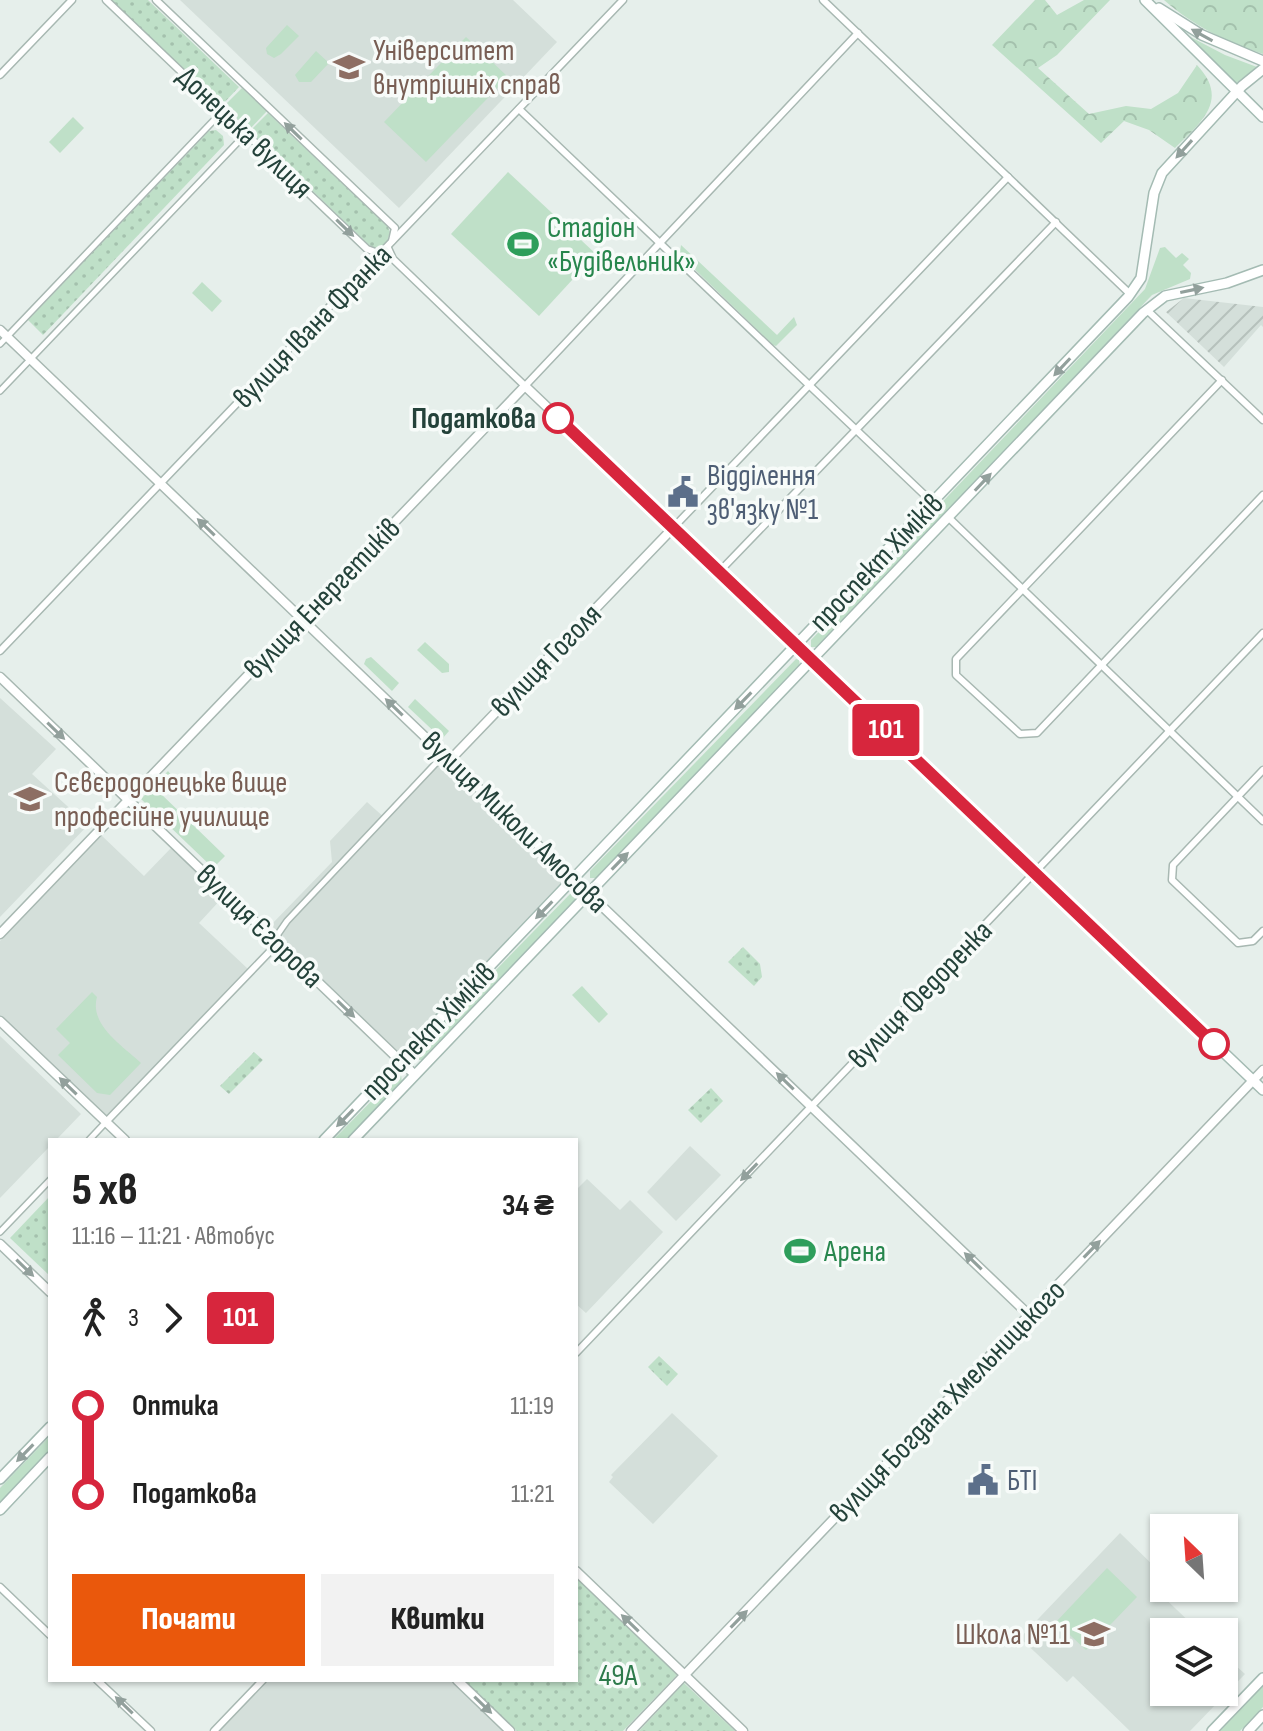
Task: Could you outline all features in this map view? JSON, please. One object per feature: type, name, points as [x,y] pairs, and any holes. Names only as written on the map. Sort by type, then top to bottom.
[{"type":"main road","points":[[1146,0],[1263,117]]},
{"type":"main road","points":[[1146,0],[1202,35],[1263,61]]},
{"type":"main road","name":"проспект Хіміків","points":[[326,1138],[1130,294],[1141,278],[1146,262],[1154,193],[1162,173],[1236,91],[1263,69]]},
{"type":"main road","name":"проспект Хіміків","points":[[355,1138],[1147,310],[1165,296],[1227,283],[1263,270]]},
{"type":"main road","name":"Донецька вулиця","points":[[797,645],[1263,1090]]},
{"type":"main road","points":[[0,1479],[48,1429]]},
{"type":"main road","points":[[0,1510],[48,1459]]},
{"type":"main road","points":[[1212,1731],[1263,1678]]},
{"type":"main road","points":[[1248,1731],[1263,1715]]},
{"type":"street","points":[[0,75],[72,0]]},
{"type":"street","name":"Донецька вулиця","points":[[106,0],[367,249],[378,253],[388,248],[395,228],[156,0]]},
{"type":"street","name":"вулиця Івана Франка","points":[[0,651],[623,0]]},
{"type":"street","points":[[823,0],[1130,294]]},
{"type":"street","points":[[660,243],[858,33]]},
{"type":"street","points":[[519,109],[933,503]]},
{"type":"street","points":[[0,391],[240,140],[235,122],[216,118],[2,337]]},
{"type":"street","name":"вулиця Гоголя","points":[[91,1138],[278,943],[278,934],[287,921],[439,760],[450,760],[1008,177]]},
{"type":"street","points":[[719,572],[1056,222]]},
{"type":"street","name":"вулиця Енергетиків","points":[[0,934],[660,243]]},
{"type":"street","name":"Донецька вулиця","points":[[388,248],[393,259],[797,645]]},
{"type":"street","points":[[1147,310],[1263,420]]},
{"type":"street","name":"вулиця Миколи Амосова","points":[[2,337],[30,359],[1029,1315]]},
{"type":"street","points":[[1222,380],[956,659],[956,675],[1020,734],[1037,733],[1263,495]]},
{"type":"street","points":[[949,518],[1263,821]]},
{"type":"street","name":"вулиця Федоренка","points":[[578,1351],[1263,633]]},
{"type":"street","name":"вулиця Єгорова","points":[[0,677],[415,1075]]},
{"type":"street","points":[[1263,770],[1173,865],[1172,880],[1238,943],[1253,941],[1263,931]]},
{"type":"street","points":[[0,1021],[123,1138]]},
{"type":"street","name":"вулиця Богдана Хмельницького","points":[[631,1731],[1263,1070]]},
{"type":"street","points":[[0,1232],[48,1182]]},
{"type":"street","points":[[0,1244],[48,1290]]},
{"type":"street","points":[[578,1573],[743,1731]]},
{"type":"street","points":[[0,1587],[48,1633]]},
{"type":"street","points":[[99,1682],[151,1731]]},
{"type":"street","points":[[214,1731],[261,1682]]},
{"type":"street","points":[[459,1682],[510,1731]]},
{"type":"shaded area","points":[[180,0],[513,0],[557,42],[399,208]]},
{"type":"shaded area","points":[[1184,298],[1263,307],[1263,327],[1261,325],[1224,367],[1166,312]]},
{"type":"shaded area","name":"Сєвєродонецьке вище професійне училище","points":[[0,698],[56,749],[32,774],[88,825],[0,917]]},
{"type":"shaded area","points":[[443,760],[567,879],[400,1053],[283,941],[285,938],[271,925],[332,862],[330,841],[367,802],[386,819]]},
{"type":"shaded area","points":[[101,835],[144,876],[172,847],[223,897],[199,923],[248,969],[106,1117],[0,1016],[0,941]]},
{"type":"shaded area","points":[[0,1036],[81,1114],[58,1138],[48,1138],[48,1148],[0,1198]]},
{"type":"shaded area","points":[[690,1146],[721,1175],[676,1221],[647,1192]]},
{"type":"shaded area","points":[[587,1179],[620,1210],[630,1200],[663,1232],[586,1313],[578,1306],[578,1188]]},
{"type":"shaded area","points":[[672,1413],[718,1456],[653,1524],[609,1482],[613,1477],[611,1475]]},
{"type":"shaded area","name":"Школа №11","points":[[1120,1533],[1150,1562],[1150,1602],[1169,1602],[1185,1618],[1150,1618],[1150,1706],[1214,1706],[1190,1731],[1130,1731],[1073,1676],[1067,1682],[1020,1638]]},
{"type":"shaded area","name":"Школа №11","points":[[1238,1668],[1245,1674],[1238,1681]]},
{"type":"shaded area","points":[[265,1682],[453,1682],[504,1731],[218,1731]]},
{"type":"green space","points":[[110,0],[148,0],[239,87],[221,106]]},
{"type":"green space","points":[[1035,0],[1045,0],[1057,15],[1084,0],[1110,0],[1057,55],[1038,68],[1089,114],[1126,106],[1151,109],[1178,93],[1197,65],[1211,89],[1211,100],[1202,120],[1175,148],[1149,130],[1124,121],[1101,143],[992,45]]},
{"type":"green space","points":[[1164,0],[1263,0],[1263,54],[1211,32]]},
{"type":"green space","points":[[287,25],[299,36],[274,58],[267,54],[266,48]]},
{"type":"green space","points":[[1183,33],[1225,55],[1257,67],[1236,83]]},
{"type":"green space","points":[[466,37],[508,77],[426,162],[384,122]]},
{"type":"green space","points":[[316,51],[329,63],[311,82],[299,82],[295,75]]},
{"type":"green space","points":[[242,88],[267,111],[249,130],[224,106]]},
{"type":"green space","points":[[268,113],[388,227],[390,232],[386,245],[377,248],[370,246],[250,131]]},
{"type":"green space","points":[[73,117],[84,128],[60,153],[49,142]]},
{"type":"green space","points":[[216,130],[223,136],[224,145],[43,335],[28,320],[209,131]]},
{"type":"green space","name":"Стадіон «Будівельник»","points":[[508,172],[596,254],[539,316],[451,234]]},
{"type":"green space","points":[[681,245],[777,335],[794,317],[797,325],[776,346],[773,345],[683,258]]},
{"type":"green space","points":[[1165,247],[1176,258],[1182,253],[1189,259],[1183,265],[1191,273],[1190,279],[1152,295],[818,647],[811,647],[811,640],[1145,289],[1160,248]]},
{"type":"green space","points":[[202,282],[222,301],[212,312],[192,293]]},
{"type":"green space","points":[[425,642],[449,664],[449,672],[442,673],[417,650]]},
{"type":"green space","points":[[371,657],[399,683],[392,691],[364,664]]},
{"type":"green space","points":[[796,659],[800,667],[597,878],[590,878],[590,871]]},
{"type":"green space","points":[[415,699],[449,731],[442,739],[408,707]]},
{"type":"green space","points":[[168,771],[172,776],[158,791],[225,856],[213,868],[141,799]]},
{"type":"green space","points":[[571,893],[575,900],[422,1060],[416,1060],[415,1053]]},
{"type":"green space","points":[[743,947],[760,964],[762,977],[754,986],[728,962]]},
{"type":"green space","points":[[582,986],[608,1014],[599,1023],[572,995]]},
{"type":"green space","points":[[92,992],[97,997],[98,1017],[103,1026],[141,1063],[110,1095],[97,1093],[58,1055],[70,1043],[56,1029]]},
{"type":"green space","points":[[254,1052],[263,1060],[229,1094],[220,1086]]},
{"type":"green space","points":[[398,1074],[401,1075],[402,1082],[348,1138],[335,1138]]},
{"type":"green space","points":[[711,1088],[723,1101],[701,1123],[688,1110]]},
{"type":"green space","points":[[48,1198],[48,1274],[10,1238]]},
{"type":"green space","points":[[659,1356],[678,1374],[667,1386],[648,1367]]},
{"type":"green space","points":[[48,1438],[48,1452],[0,1502],[0,1488]]},
{"type":"green space","points":[[1107,1568],[1137,1597],[1086,1650],[1056,1622]]},
{"type":"green space","name":"49А","points":[[578,1579],[678,1674],[623,1731],[517,1731],[465,1682],[578,1682]]},
{"type":"green space","points":[[684,1683],[735,1731],[639,1731]]},
{"type":"green space","points":[[1263,1686],[1263,1707],[1240,1731],[1220,1731]]},
{"type":"bus line","name":"101","points":[[558,418],[1214,1044]]},
{"type":"place","name":"Університет внутрішніх справ","points":[[349,67]]},
{"type":"place","name":"Стадіон «Будівельник»","points":[[523,244]]},
{"type":"place","name":"Податкова","points":[[558,418]]},
{"type":"place","name":"Відділення зв'язку №1","points":[[683,492]]},
{"type":"place","name":"Сєвєродонецьке вище професійне училище","points":[[30,799]]},
{"type":"place","name":"Арена","points":[[800,1251]]},
{"type":"place","name":"БТІ","points":[[983,1480]]},
{"type":"place","name":"Школа №11","points":[[1094,1634]]}]
